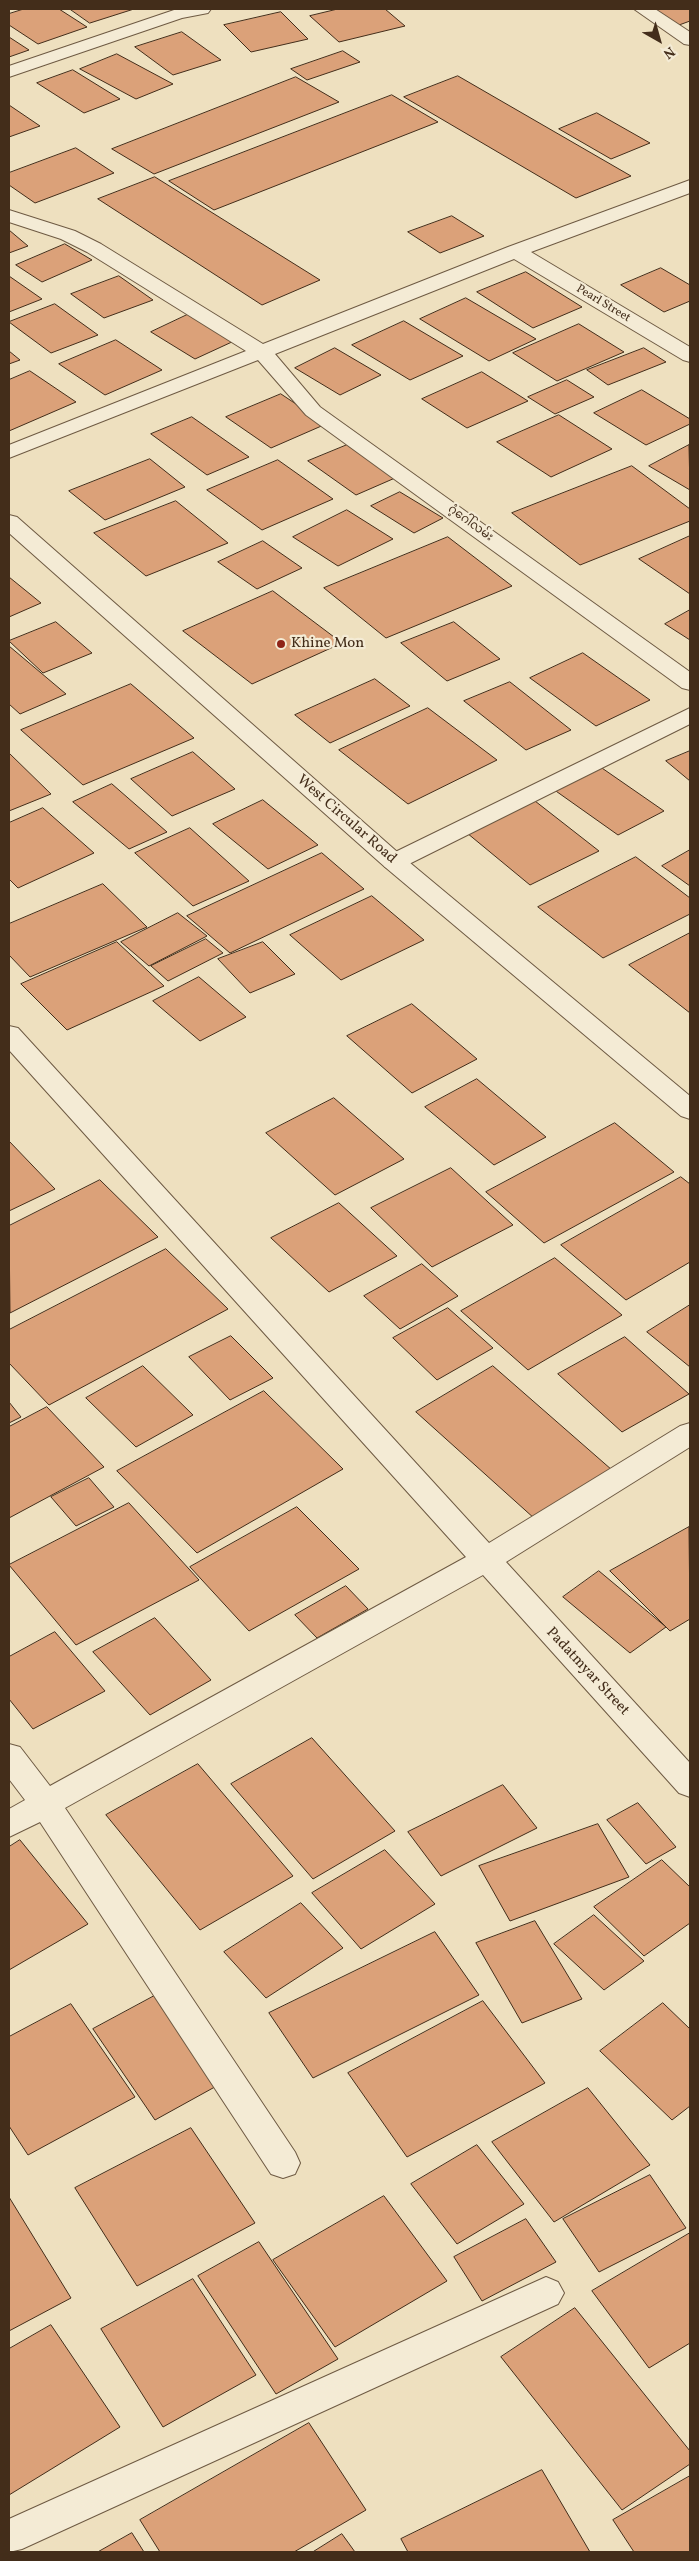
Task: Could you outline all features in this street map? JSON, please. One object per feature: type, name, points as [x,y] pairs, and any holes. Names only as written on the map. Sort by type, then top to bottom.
[{"type":"street","points":[[9,72],[178,14],[202,9]]},
{"type":"street","points":[[644,9],[687,35]]},
{"type":"street","points":[[9,452],[515,251],[690,186]]},
{"type":"street","name":"ဂံ့ဂေါ်လမ်း","points":[[9,216],[68,235],[94,248],[262,352],[313,412],[690,683]]},
{"type":"street","name":"Pearl Street","points":[[515,251],[690,356]]},
{"type":"street","name":"West Circular Road","points":[[9,522],[394,862],[690,1110]]},
{"type":"street","points":[[394,862],[690,715]]},
{"type":"street","name":"Padatmyar Street","points":[[9,1034],[484,1560],[690,1784]]},
{"type":"street","points":[[9,1824],[484,1560],[690,1433]]},
{"type":"street","points":[[9,1756],[45,1803],[283,2163]]},
{"type":"street","points":[[9,2537],[546,2293]]},
{"type":"building","points":[[24,9],[59,9],[87,27],[38,44],[9,25],[9,14]]},
{"type":"building","points":[[70,9],[134,9],[90,23]]},
{"type":"building","points":[[338,9],[385,9],[405,26],[339,42],[310,16]]},
{"type":"building","points":[[655,9],[690,9],[690,21],[679,25]]},
{"type":"building","points":[[281,12],[308,39],[251,52],[224,25]]},
{"type":"building","points":[[182,32],[221,60],[173,75],[135,47]]},
{"type":"building","points":[[9,37],[29,50],[9,57]]},
{"type":"building","points":[[343,51],[360,62],[307,80],[291,69]]},
{"type":"building","points":[[117,54],[173,84],[136,99],[80,69]]},
{"type":"building","points":[[73,70],[120,99],[84,113],[37,83]]},
{"type":"building","points":[[458,76],[631,176],[576,198],[404,97]]},
{"type":"building","points":[[296,77],[339,102],[154,174],[112,149]]},
{"type":"building","points":[[392,95],[438,122],[214,210],[169,181]]},
{"type":"building","points":[[9,105],[40,126],[9,137]]},
{"type":"building","points":[[597,113],[650,143],[611,159],[559,129]]},
{"type":"building","points":[[76,148],[114,173],[35,203],[9,185],[9,173]]},
{"type":"building","points":[[155,177],[320,280],[262,305],[98,199]]},
{"type":"building","points":[[452,216],[484,236],[440,253],[408,232]]},
{"type":"building","points":[[9,230],[28,246],[9,253]]},
{"type":"building","points":[[65,244],[92,260],[42,282],[16,265]]},
{"type":"building","points":[[661,268],[690,285],[690,301],[664,312],[621,285]]},
{"type":"building","points":[[526,272],[582,307],[533,328],[477,292]]},
{"type":"building","points":[[9,276],[42,299],[9,312]]},
{"type":"building","points":[[119,276],[153,300],[104,318],[71,294]]},
{"type":"building","points":[[466,298],[536,339],[489,361],[420,319]]},
{"type":"building","points":[[55,304],[98,335],[51,353],[9,322]]},
{"type":"building","points":[[189,314],[234,341],[195,359],[151,332]]},
{"type":"building","points":[[404,321],[463,356],[410,380],[352,345]]},
{"type":"building","points":[[579,324],[624,352],[557,381],[513,353]]},
{"type":"building","points":[[116,340],[162,370],[105,395],[59,364]]},
{"type":"building","points":[[335,348],[381,375],[340,395],[295,368]]},
{"type":"building","points":[[644,348],[666,362],[608,385],[587,370]]},
{"type":"building","points":[[9,351],[20,360],[9,364]]},
{"type":"building","points":[[30,371],[76,402],[9,431],[9,380]]},
{"type":"building","points":[[482,372],[528,401],[467,428],[422,399]]},
{"type":"building","points":[[567,380],[594,397],[555,414],[528,397]]},
{"type":"building","points":[[642,390],[690,419],[690,424],[646,445],[594,413]]},
{"type":"building","points":[[281,394],[326,424],[271,448],[226,417]]},
{"type":"building","points":[[559,415],[612,449],[551,477],[497,442]]},
{"type":"building","points":[[192,417],[249,457],[207,475],[151,434]]},
{"type":"building","points":[[347,445],[395,478],[356,495],[308,461]]},
{"type":"building","points":[[689,445],[690,490],[649,466]]},
{"type":"building","points":[[150,459],[185,487],[105,520],[69,491]]},
{"type":"building","points":[[278,460],[333,499],[262,530],[207,490]]},
{"type":"building","points":[[632,466],[690,509],[690,521],[580,565],[512,513]]},
{"type":"building","points":[[400,492],[443,518],[414,533],[371,506]]},
{"type":"building","points":[[176,501],[228,543],[146,576],[94,533]]},
{"type":"building","points":[[347,510],[393,539],[338,566],[293,537]]},
{"type":"building","points":[[690,536],[690,594],[639,559]]},
{"type":"building","points":[[448,537],[512,586],[386,638],[324,588]]},
{"type":"building","points":[[263,541],[302,568],[257,589],[218,562]]},
{"type":"building","points":[[9,577],[41,603],[9,617]]},
{"type":"building","points":[[273,591],[342,643],[252,684],[183,631]]},
{"type":"building","points":[[690,610],[690,640],[665,624]]},
{"type":"building","points":[[56,622],[92,653],[43,673],[9,641]]},
{"type":"building","points":[[454,622],[500,659],[447,681],[401,643]]},
{"type":"building","points":[[9,646],[66,694],[20,714],[9,704]]},
{"type":"building","points":[[583,653],[650,700],[596,726],[530,678]]},
{"type":"building","points":[[375,679],[410,706],[330,743],[295,715]]},
{"type":"building","points":[[510,682],[571,730],[526,750],[464,701]]},
{"type":"building","points":[[131,684],[194,738],[83,785],[21,730]]},
{"type":"building","points":[[428,708],[497,760],[408,804],[339,750]]},
{"type":"building","points":[[690,751],[690,781],[666,761]]},
{"type":"building","points":[[193,752],[235,789],[172,816],[131,779]]},
{"type":"building","points":[[9,753],[51,794],[9,811]]},
{"type":"building","points":[[599,766],[664,811],[618,835],[553,789]]},
{"type":"building","points":[[112,784],[167,832],[129,849],[73,802]]},
{"type":"building","points":[[263,800],[318,845],[268,869],[213,824]]},
{"type":"building","points":[[535,801],[599,851],[530,885],[467,833]]},
{"type":"building","points":[[43,808],[94,853],[18,888],[9,879],[9,823]]},
{"type":"building","points":[[190,828],[249,881],[193,906],[135,853]]},
{"type":"building","points":[[690,850],[690,886],[662,866]]},
{"type":"building","points":[[322,853],[364,889],[230,953],[187,916]]},
{"type":"building","points":[[636,857],[690,898],[690,914],[603,958],[538,907]]},
{"type":"building","points":[[103,884],[147,927],[30,977],[9,955],[9,924]]},
{"type":"building","points":[[372,896],[424,940],[341,980],[290,935]]},
{"type":"building","points":[[178,913],[207,936],[149,966],[121,942]]},
{"type":"building","points":[[690,933],[690,1013],[629,965]]},
{"type":"building","points":[[206,939],[223,953],[168,981],[151,966]]},
{"type":"building","points":[[117,942],[164,986],[67,1030],[21,984]]},
{"type":"building","points":[[263,942],[295,974],[250,993],[218,959]]},
{"type":"building","points":[[199,977],[246,1017],[200,1041],[153,1001]]},
{"type":"building","points":[[412,1004],[477,1059],[412,1093],[347,1036]]},
{"type":"building","points":[[477,1079],[546,1137],[494,1165],[425,1107]]},
{"type":"building","points":[[334,1098],[404,1159],[335,1195],[266,1133]]},
{"type":"building","points":[[615,1123],[674,1172],[544,1243],[486,1192]]},
{"type":"building","points":[[9,1141],[55,1189],[9,1211]]},
{"type":"building","points":[[451,1168],[513,1225],[432,1267],[371,1208]]},
{"type":"building","points":[[681,1177],[690,1184],[690,1262],[626,1300],[561,1245]]},
{"type":"building","points":[[100,1180],[158,1237],[10,1313],[9,1226]]},
{"type":"building","points":[[339,1203],[397,1256],[329,1292],[271,1238]]},
{"type":"building","points":[[166,1249],[228,1309],[49,1405],[9,1363],[9,1330]]},
{"type":"building","points":[[555,1258],[622,1315],[528,1370],[461,1311]]},
{"type":"building","points":[[422,1264],[458,1296],[400,1329],[364,1296]]},
{"type":"building","points":[[690,1305],[690,1367],[647,1332]]},
{"type":"building","points":[[448,1308],[493,1348],[437,1380],[393,1338]]},
{"type":"building","points":[[231,1336],[273,1378],[230,1400],[189,1357]]},
{"type":"building","points":[[625,1337],[689,1394],[622,1432],[558,1374]]},
{"type":"building","points":[[143,1366],[193,1415],[136,1447],[86,1398]]},
{"type":"building","points":[[493,1366],[612,1470],[535,1519],[416,1412]]},
{"type":"building","points":[[264,1391],[343,1469],[197,1553],[117,1471]]},
{"type":"building","points":[[9,1402],[21,1417],[9,1423]]},
{"type":"building","points":[[47,1407],[104,1467],[9,1518],[9,1427]]},
{"type":"building","points":[[89,1478],[114,1507],[76,1526],[51,1497]]},
{"type":"building","points":[[129,1503],[199,1580],[76,1645],[9,1565]]},
{"type":"building","points":[[297,1507],[359,1569],[249,1631],[190,1567]]},
{"type":"building","points":[[689,1527],[690,1619],[670,1631],[610,1571]]},
{"type":"building","points":[[599,1571],[666,1627],[630,1653],[563,1597]]},
{"type":"building","points":[[346,1586],[368,1609],[317,1638],[295,1615]]},
{"type":"building","points":[[155,1618],[211,1680],[150,1715],[93,1652]]},
{"type":"building","points":[[55,1632],[105,1691],[33,1729],[9,1699],[9,1657]]},
{"type":"building","points":[[312,1738],[395,1831],[313,1879],[231,1784]]},
{"type":"building","points":[[198,1764],[293,1876],[200,1930],[106,1815]]},
{"type":"building","points":[[503,1785],[537,1828],[441,1876],[408,1832]]},
{"type":"building","points":[[638,1803],[676,1847],[646,1864],[607,1820]]},
{"type":"building","points":[[598,1824],[629,1877],[510,1921],[479,1866]]},
{"type":"building","points":[[20,1840],[88,1924],[9,1970],[9,1847]]},
{"type":"building","points":[[385,1850],[435,1904],[361,1949],[312,1893]]},
{"type":"building","points":[[662,1860],[690,1887],[690,1923],[644,1956],[594,1907]]},
{"type":"building","points":[[301,1903],[343,1948],[266,1998],[224,1952]]},
{"type":"building","points":[[594,1915],[644,1961],[604,1990],[554,1944]]},
{"type":"building","points":[[535,1921],[582,1999],[522,2023],[476,1943]]},
{"type":"building","points":[[435,1932],[479,1995],[313,2078],[269,2013]]},
{"type":"building","points":[[158,1994],[222,2083],[155,2120],[93,2029]]},
{"type":"building","points":[[483,2001],[545,2083],[407,2157],[348,2073]]},
{"type":"building","points":[[663,2003],[690,2029],[690,2106],[672,2120],[600,2051]]},
{"type":"building","points":[[71,2004],[135,2097],[28,2155],[9,2126],[9,2037]]},
{"type":"building","points":[[588,2088],[650,2165],[554,2222],[492,2142]]},
{"type":"building","points":[[191,2128],[255,2223],[137,2286],[75,2188]]},
{"type":"building","points":[[477,2145],[524,2204],[457,2244],[411,2184]]},
{"type":"building","points":[[650,2175],[686,2228],[599,2272],[563,2219]]},
{"type":"building","points":[[384,2196],[447,2281],[335,2347],[273,2260]]},
{"type":"building","points":[[9,2197],[71,2298],[9,2331]]},
{"type":"building","points":[[526,2219],[556,2262],[482,2301],[454,2257]]},
{"type":"building","points":[[690,2233],[690,2343],[649,2368],[592,2291]]},
{"type":"building","points":[[259,2242],[338,2359],[276,2394],[198,2276]]},
{"type":"building","points":[[193,2279],[256,2375],[163,2427],[101,2329]]},
{"type":"building","points":[[575,2308],[690,2451],[690,2464],[622,2510],[501,2357]]},
{"type":"building","points":[[51,2325],[120,2427],[9,2495],[9,2349]]},
{"type":"building","points":[[309,2423],[366,2510],[294,2552],[160,2552],[140,2520]]},
{"type":"building","points":[[542,2470],[590,2552],[408,2552],[401,2539]]},
{"type":"building","points":[[690,2476],[690,2552],[634,2552],[613,2520]]},
{"type":"building","points":[[132,2533],[144,2552],[98,2552]]},
{"type":"building","points":[[342,2534],[355,2552],[313,2552]]},
{"type":"place","name":"Khine Mon","points":[[281,644]]}]
